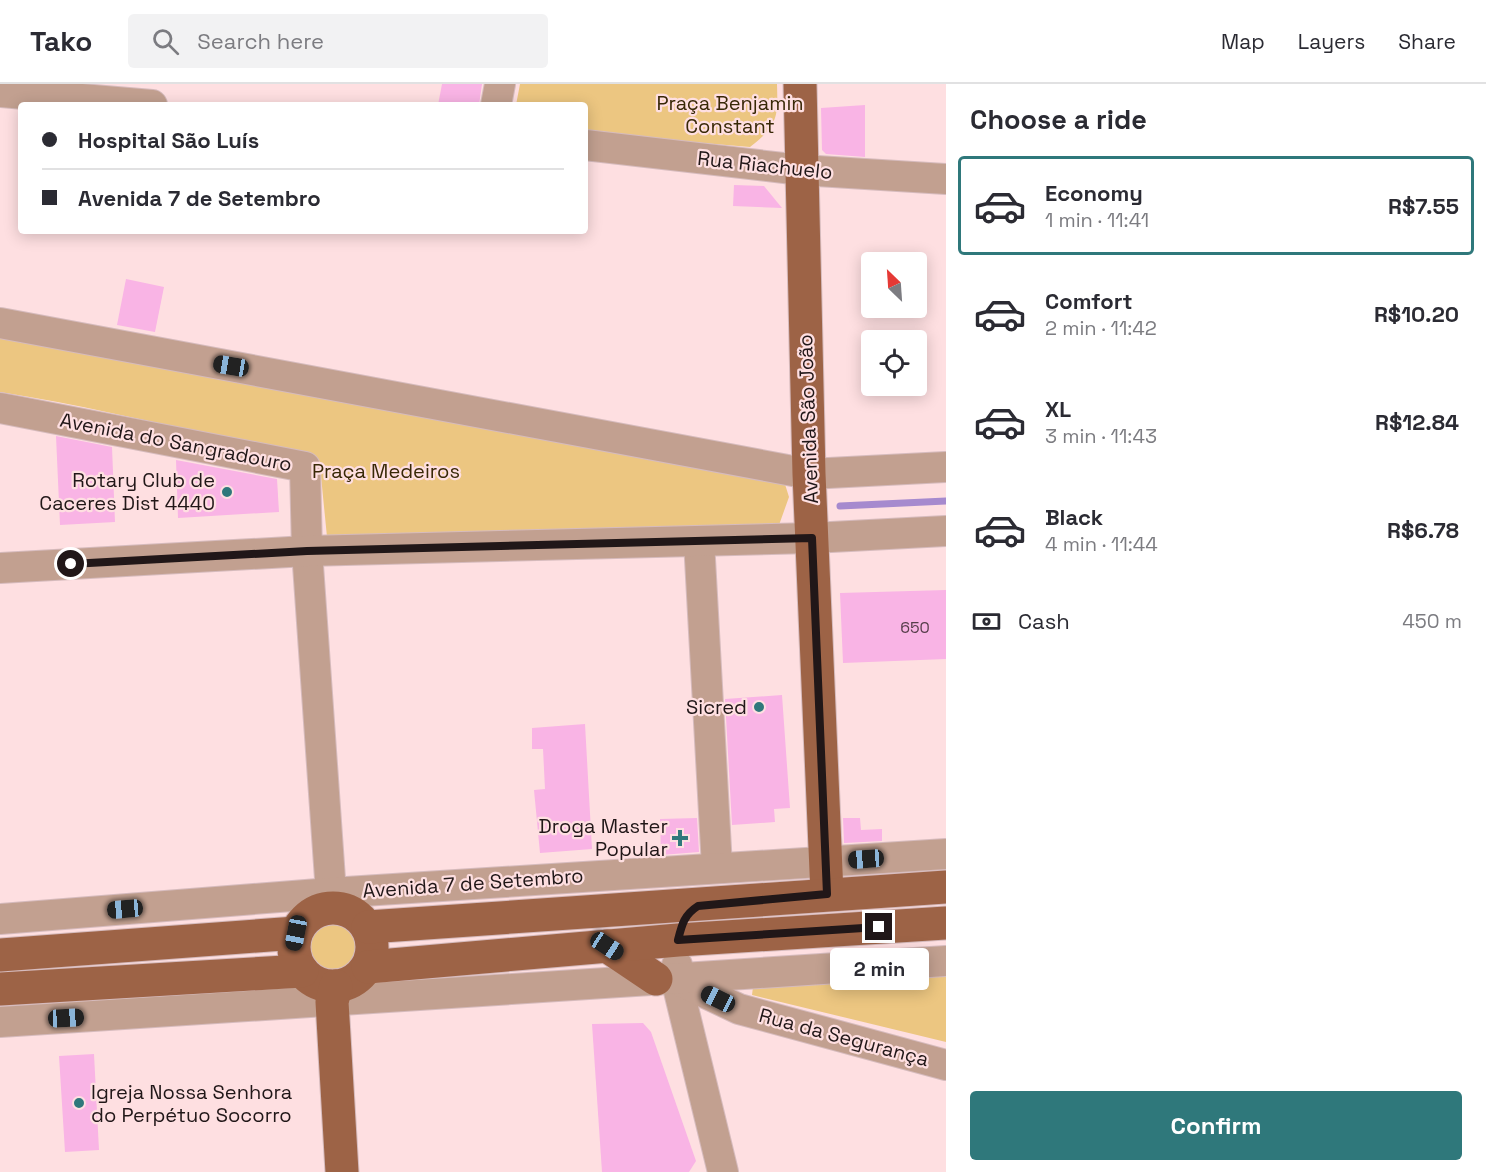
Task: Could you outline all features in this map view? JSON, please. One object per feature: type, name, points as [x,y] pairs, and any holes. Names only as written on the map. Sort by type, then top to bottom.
[{"type":"main road","name":"Avenida São João","points":[[800,84],[809,474],[827,894]]},
{"type":"main road","name":"Avenida 7 de Setembro","points":[[368,927],[698,906],[827,894],[946,887]]},
{"type":"main road","points":[[333,900],[354,913],[368,927],[372,940],[372,954],[368,967],[360,977],[334,994],[302,971],[293,947],[296,933],[311,914],[333,900]]},
{"type":"main road","points":[[678,940],[682,921],[688,912],[698,906]]},
{"type":"main road","points":[[368,967],[678,940],[946,923]]},
{"type":"main road","points":[[0,955],[296,933]]},
{"type":"main road","points":[[607,946],[666,979]]},
{"type":"main road","points":[[0,988],[302,971]]},
{"type":"main road","points":[[334,994],[342,1172]]},
{"type":"street","points":[[497,102],[500,84]]},
{"type":"street","points":[[0,92],[117,102]]},
{"type":"street","name":"Rua Riachuelo","points":[[588,145],[801,170],[946,179]]},
{"type":"street","points":[[0,323],[809,474],[946,467]]},
{"type":"street","name":"Avenida do Sangradouro","points":[[0,408],[305,467],[307,551]]},
{"type":"street","points":[[0,568],[307,551],[812,538],[946,531]]},
{"type":"street","points":[[699,541],[717,867]]},
{"type":"street","points":[[307,551],[333,900]]},
{"type":"street","name":"Avenida 7 de Setembro","points":[[0,919],[125,909],[333,900],[717,867],[946,854]]},
{"type":"street","points":[[125,909],[128,946]]},
{"type":"street","points":[[678,940],[666,979],[723,1172]]},
{"type":"street","points":[[0,1022],[133,1014],[334,994],[666,979],[946,961]]},
{"type":"street","name":"Rua da Segurança","points":[[666,979],[739,1009],[946,1065]]},
{"type":"street","points":[[132,980],[133,1014]]},
{"type":"green space","name":"Praça Benjamin Constant","points":[[520,84],[777,84],[774,120],[766,133],[750,147],[588,133],[588,102],[517,102]]},
{"type":"green space","name":"Praça Medeiros","points":[[0,332],[784,481],[789,497],[779,525],[327,537],[320,466],[311,460],[288,451],[84,407],[0,392]]},
{"type":"green space","points":[[329,923],[339,923],[354,933],[358,947],[357,956],[348,967],[339,971],[329,971],[314,961],[310,952],[310,942],[320,927]]},
{"type":"green space","points":[[946,975],[946,1042],[752,995],[753,987]]},
{"type":"building","points":[[442,84],[482,84],[479,102],[439,102]]},
{"type":"building","points":[[865,105],[865,157],[826,154],[822,150],[821,108]]},
{"type":"building","points":[[734,185],[764,186],[782,208],[733,206]]},
{"type":"building","points":[[126,279],[164,287],[155,332],[117,325]]},
{"type":"building","points":[[56,436],[112,447],[115,522],[60,525]]},
{"type":"building","name":"Rotary Club de Caceres Dist 4440","points":[[176,460],[277,479],[279,512],[178,518]]},
{"type":"building","points":[[946,590],[946,659],[843,663],[840,593]]},
{"type":"building","points":[[782,695],[790,808],[774,809],[775,822],[732,825],[725,699]]},
{"type":"building","points":[[585,724],[592,849],[540,853],[534,790],[545,789],[543,749],[532,749],[532,728]]},
{"type":"building","name":"Droga Master Popular","points":[[697,818],[699,852],[661,855],[660,819]]},
{"type":"building","points":[[843,818],[860,818],[861,830],[882,829],[882,841],[844,843]]},
{"type":"building","points":[[643,1023],[651,1032],[696,1161],[689,1172],[602,1172],[592,1024]]},
{"type":"building","name":"Igreja Nossa Senhora do Perpétuo Socorro","points":[[94,1054],[99,1150],[65,1152],[59,1056]]},
{"type":"waterway","points":[[840,506],[946,501]]},
{"type":"place","name":"Rotary Club de Caceres Dist 4440","points":[[227,492]]},
{"type":"place","name":"Sicred","points":[[759,707]]},
{"type":"place","name":"Droga Master Popular","points":[[680,838]]},
{"type":"place","name":"Igreja Nossa Senhora do Perpétuo Socorro","points":[[79,1103]]},
{"type":"route","points":[[71,564],[307,551],[812,538],[827,894],[698,906],[688,912],[682,921],[678,940],[879,927]]}]
